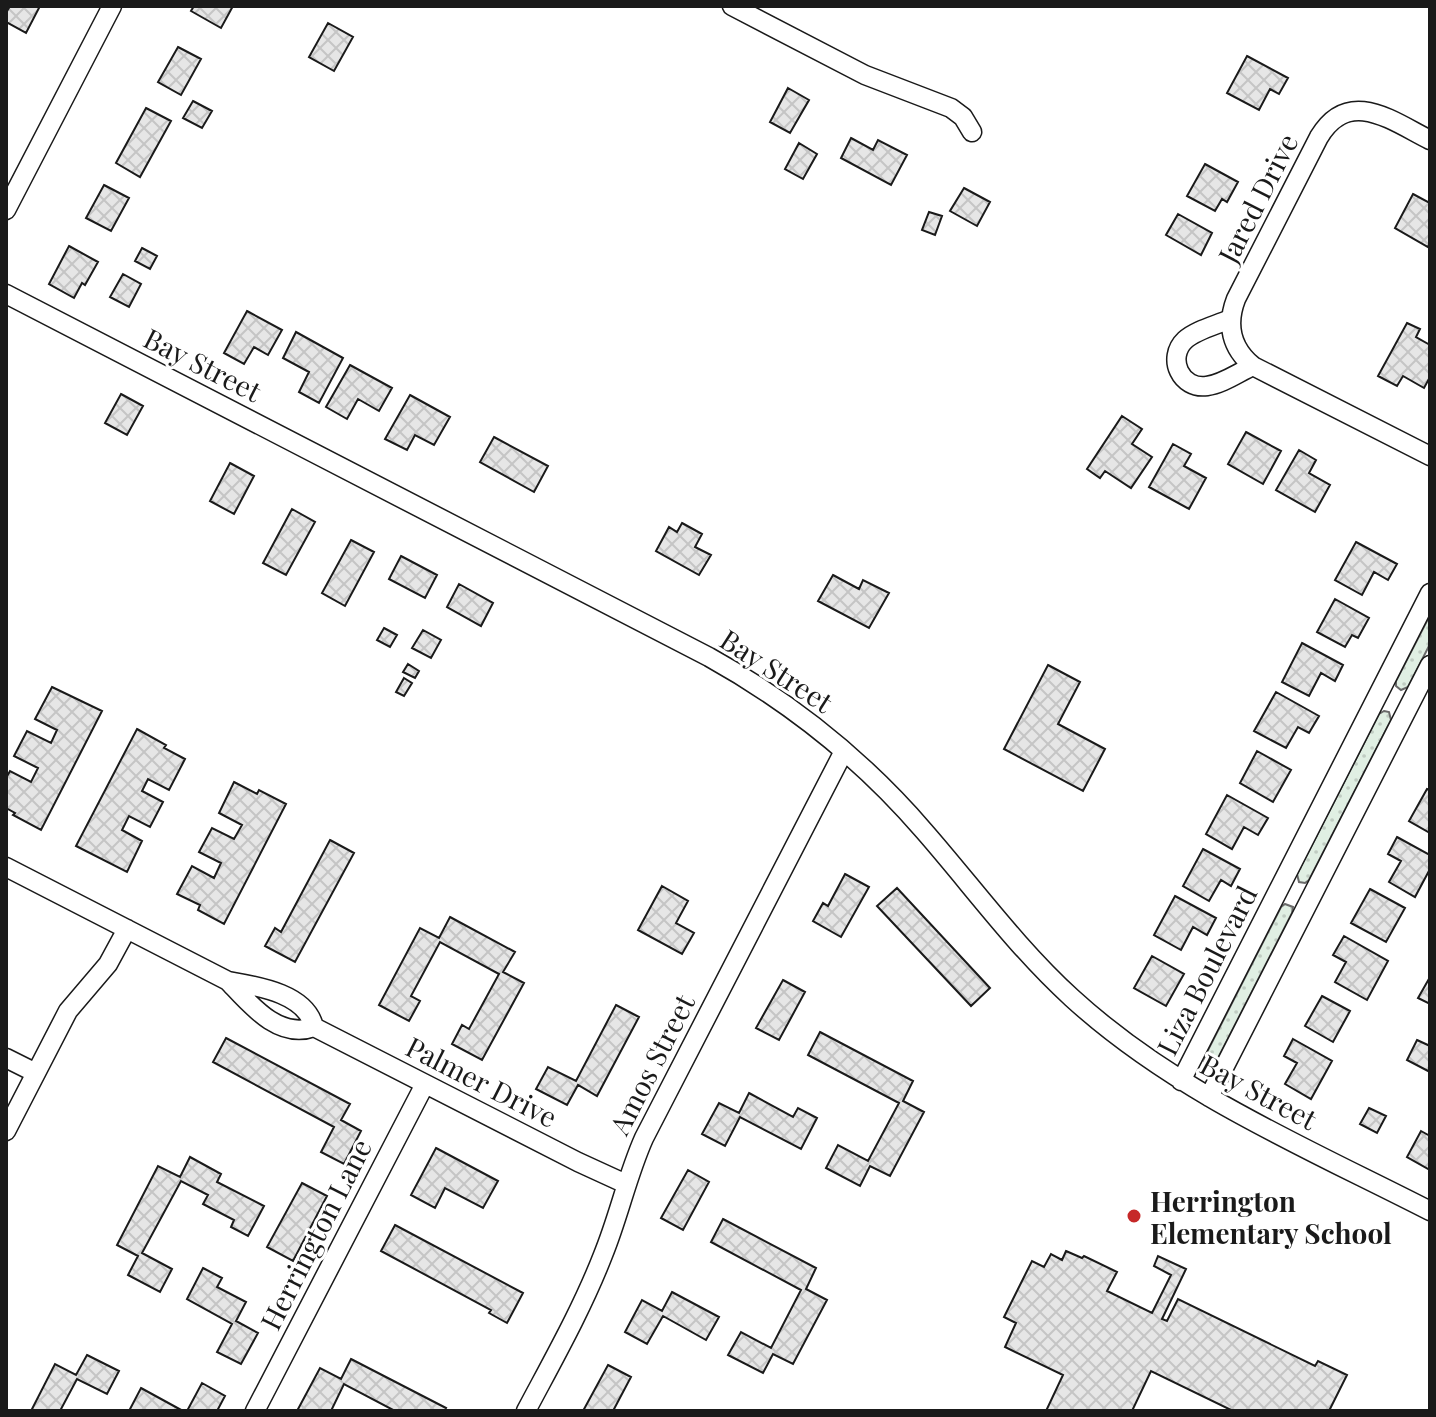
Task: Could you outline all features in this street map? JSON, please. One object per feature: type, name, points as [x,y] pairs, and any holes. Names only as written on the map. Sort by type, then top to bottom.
[{"type":"street","points":[[6,210],[112,6]]},
{"type":"street","points":[[732,6],[865,75],[951,108],[963,117],[972,132]]},
{"type":"street","name":"Jared Drive","points":[[1230,319],[1236,299],[1329,122],[1346,112],[1373,112],[1430,140]]},
{"type":"street","name":"Bay Street","points":[[6,294],[709,657],[770,694],[844,751],[887,791],[1041,968],[1141,1054],[1209,1097],[1430,1211]]},
{"type":"street","points":[[1253,366],[1205,387],[1186,381],[1178,371],[1176,361],[1178,351],[1187,339],[1230,319],[1235,345],[1253,366],[1430,456]]},
{"type":"street","name":"Liza Boulevard","points":[[1181,1081],[1430,593]]},
{"type":"street","points":[[1209,1097],[1430,665]]},
{"type":"street","points":[[1380,692],[1409,707]]},
{"type":"street","name":"Amos Street","points":[[526,1411],[593,1280],[644,1138],[844,751]]},
{"type":"street","name":"Palmer Drive","points":[[6,867],[228,981],[267,988],[293,1001],[307,1011],[314,1027]]},
{"type":"street","name":"Liza Boulevard","points":[[1281,885],[1310,900]]},
{"type":"street","points":[[6,1131],[68,1011],[108,964],[127,929]]},
{"type":"street","name":"Palmer Drive","points":[[228,981],[256,1010],[280,1025],[296,1030],[314,1027],[626,1184]]},
{"type":"street","points":[[6,1058],[36,1073]]},
{"type":"street","name":"Herrington Lane","points":[[255,1411],[425,1084]]},
{"type":"green space","points":[[1430,615],[1430,644],[1408,687],[1401,690],[1396,686],[1396,681]]},
{"type":"green space","points":[[1389,712],[1391,720],[1309,880],[1299,882],[1297,874],[1379,714]]},
{"type":"green space","points":[[1285,904],[1293,907],[1292,913],[1216,1062],[1209,1066],[1204,1062],[1205,1056]]},
{"type":"building","points":[[10,6],[40,6],[26,33],[6,22]]},
{"type":"building","points":[[194,6],[233,6],[221,28],[191,11]]},
{"type":"building","points":[[328,23],[353,37],[334,71],[309,57]]},
{"type":"building","points":[[178,47],[201,59],[181,95],[158,82]]},
{"type":"building","points":[[1247,56],[1288,78],[1279,94],[1270,89],[1259,110],[1227,93]]},
{"type":"building","points":[[788,88],[809,100],[790,133],[770,122]]},
{"type":"building","points":[[193,101],[212,111],[202,128],[183,118]]},
{"type":"building","points":[[146,108],[171,121],[140,177],[116,163]]},
{"type":"building","points":[[851,138],[873,150],[878,140],[907,155],[891,185],[841,158]]},
{"type":"building","points":[[799,143],[817,154],[803,179],[785,169]]},
{"type":"building","points":[[1205,164],[1238,182],[1227,202],[1222,199],[1215,211],[1187,196]]},
{"type":"building","points":[[104,185],[129,198],[111,231],[86,218]]},
{"type":"building","points":[[964,188],[990,202],[977,226],[950,211]]},
{"type":"building","points":[[1413,194],[1430,203],[1428,247],[1395,228]]},
{"type":"building","points":[[929,212],[942,216],[935,235],[922,230]]},
{"type":"building","points":[[1178,214],[1212,233],[1201,255],[1166,235]]},
{"type":"building","points":[[69,246],[98,262],[74,298],[49,284]]},
{"type":"building","points":[[142,248],[157,256],[150,269],[135,261]]},
{"type":"building","points":[[123,274],[141,284],[129,307],[110,297]]},
{"type":"building","points":[[247,311],[282,330],[268,355],[254,347],[244,364],[224,353]]},
{"type":"building","points":[[1407,323],[1420,329],[1416,337],[1430,345],[1430,377],[1424,388],[1403,376],[1397,386],[1378,376]]},
{"type":"building","points":[[296,332],[343,358],[319,403],[299,392],[309,372],[283,358]]},
{"type":"building","points":[[350,365],[392,388],[379,411],[358,399],[347,419],[326,407]]},
{"type":"building","points":[[121,394],[143,406],[127,435],[105,423]]},
{"type":"building","points":[[410,395],[450,417],[434,445],[415,435],[407,450],[385,439]]},
{"type":"building","points":[[1122,416],[1142,429],[1132,444],[1152,457],[1131,488],[1105,471],[1100,478],[1087,469]]},
{"type":"building","points":[[1246,432],[1281,451],[1263,484],[1228,464]]},
{"type":"building","points":[[494,437],[548,466],[534,492],[480,462]]},
{"type":"building","points":[[1173,444],[1191,454],[1184,466],[1206,478],[1189,509],[1149,487]]},
{"type":"building","points":[[1299,450],[1316,460],[1309,473],[1330,485],[1315,512],[1276,490]]},
{"type":"building","points":[[230,463],[254,476],[234,514],[210,501]]},
{"type":"building","points":[[292,509],[315,522],[286,575],[263,563]]},
{"type":"building","points":[[682,523],[702,534],[695,547],[711,555],[699,575],[656,551],[669,527],[677,532]]},
{"type":"building","points":[[351,540],[374,552],[345,606],[322,593]]},
{"type":"building","points":[[1356,542],[1397,564],[1388,580],[1374,572],[1362,595],[1335,580]]},
{"type":"building","points":[[401,556],[437,575],[425,598],[389,579]]},
{"type":"building","points":[[833,575],[859,589],[863,580],[889,593],[869,628],[818,601]]},
{"type":"building","points":[[459,584],[493,603],[481,626],[447,607]]},
{"type":"building","points":[[1335,599],[1369,618],[1358,638],[1352,635],[1345,647],[1317,632]]},
{"type":"building","points":[[384,628],[397,635],[390,647],[377,640]]},
{"type":"building","points":[[423,630],[441,640],[431,658],[412,648]]},
{"type":"building","points":[[1302,643],[1343,665],[1335,681],[1321,673],[1309,696],[1282,682]]},
{"type":"building","points":[[408,664],[419,671],[415,678],[403,672]]},
{"type":"building","points":[[1048,665],[1080,682],[1058,724],[1105,749],[1083,791],[1004,749]]},
{"type":"building","points":[[404,678],[412,683],[404,696],[396,692]]},
{"type":"building","points":[[52,687],[102,711],[41,830],[6,808],[6,778],[10,771],[31,782],[38,768],[14,756],[27,731],[51,743],[57,730],[35,719]]},
{"type":"building","points":[[1276,692],[1319,716],[1309,733],[1298,727],[1286,748],[1254,731]]},
{"type":"building","points":[[137,729],[185,759],[169,790],[148,779],[142,791],[163,802],[150,827],[129,816],[122,830],[142,841],[127,872],[76,846]]},
{"type":"building","points":[[1257,751],[1291,770],[1273,802],[1240,783]]},
{"type":"building","points":[[234,782],[286,804],[224,924],[198,910],[200,905],[177,894],[192,866],[214,878],[221,863],[199,852],[212,828],[234,839],[242,825],[219,813]]},
{"type":"building","points":[[1427,789],[1430,790],[1430,833],[1409,821]]},
{"type":"building","points":[[1227,795],[1268,818],[1258,835],[1244,827],[1232,849],[1206,834]]},
{"type":"building","points":[[1397,837],[1430,855],[1430,869],[1415,897],[1389,882],[1401,861],[1388,854]]},
{"type":"building","points":[[330,840],[354,853],[295,962],[265,946],[275,928],[281,932]]},
{"type":"building","points":[[1203,849],[1240,869],[1231,886],[1221,880],[1209,901],[1183,886]]},
{"type":"building","points":[[845,874],[869,887],[841,937],[813,921],[823,903],[828,906]]},
{"type":"building","points":[[662,886],[688,901],[676,923],[694,933],[682,954],[638,930]]},
{"type":"building","points":[[897,888],[990,988],[971,1006],[877,906]]},
{"type":"building","points":[[1370,889],[1405,908],[1386,942],[1351,923]]},
{"type":"building","points":[[1175,896],[1216,918],[1207,935],[1193,927],[1181,950],[1154,935]]},
{"type":"building","points":[[450,917],[515,952],[503,972],[524,983],[482,1060],[452,1044],[462,1025],[469,1029],[499,974],[440,942],[411,996],[420,1001],[409,1021],[379,1005],[420,928],[439,938]]},
{"type":"building","points":[[1344,936],[1388,961],[1367,1000],[1335,982],[1346,962],[1333,955]]},
{"type":"building","points":[[1152,956],[1184,974],[1166,1006],[1134,988]]},
{"type":"building","points":[[1430,977],[1430,1004],[1418,998]]},
{"type":"building","points":[[783,980],[805,992],[779,1040],[756,1028]]},
{"type":"building","points":[[1322,996],[1350,1011],[1333,1042],[1305,1026]]},
{"type":"building","points":[[616,1005],[639,1017],[597,1096],[578,1085],[567,1105],[536,1089],[548,1067],[576,1081]]},
{"type":"building","points":[[820,1032],[913,1081],[903,1101],[924,1112],[890,1176],[870,1166],[860,1186],[826,1168],[838,1145],[868,1161],[899,1103],[808,1055]]},
{"type":"building","points":[[226,1038],[350,1104],[341,1120],[361,1131],[344,1164],[321,1152],[334,1127],[213,1062]]},
{"type":"building","points":[[1293,1039],[1332,1061],[1311,1099],[1285,1084],[1297,1063],[1284,1056]]},
{"type":"building","points":[[1417,1040],[1430,1046],[1430,1072],[1407,1060]]},
{"type":"building","points":[[749,1093],[793,1117],[798,1108],[817,1118],[801,1149],[740,1117],[725,1146],[702,1134],[719,1103],[739,1113]]},
{"type":"building","points":[[1369,1108],[1386,1116],[1377,1133],[1360,1124]]},
{"type":"building","points":[[1421,1131],[1430,1136],[1430,1170],[1407,1157]]},
{"type":"building","points":[[436,1148],[498,1181],[483,1208],[445,1188],[435,1208],[411,1195]]},
{"type":"building","points":[[190,1157],[221,1174],[217,1182],[264,1206],[248,1236],[231,1227],[234,1220],[203,1204],[208,1195],[181,1181],[142,1253],[172,1269],[160,1292],[128,1275],[138,1256],[117,1245],[158,1166],[180,1177]]},
{"type":"building","points":[[688,1170],[709,1182],[683,1230],[661,1218]]},
{"type":"building","points":[[302,1183],[327,1196],[293,1261],[267,1247]]},
{"type":"building","points":[[723,1219],[816,1268],[806,1289],[827,1300],[793,1364],[773,1354],[763,1373],[728,1355],[741,1332],[771,1348],[801,1290],[711,1242]]},
{"type":"building","points":[[395,1225],[523,1293],[507,1323],[489,1313],[491,1310],[381,1251]]},
{"type":"building","points":[[1066,1251],[1117,1272],[1107,1291],[1152,1313],[1171,1275],[1154,1266],[1158,1256],[1186,1269],[1162,1319],[1167,1321],[1178,1299],[1315,1366],[1318,1361],[1347,1375],[1329,1411],[1233,1411],[1151,1371],[1132,1411],[1046,1411],[1063,1375],[1005,1347],[1016,1323],[1004,1317],[1032,1261],[1044,1267],[1051,1254],[1062,1260]]},
{"type":"building","points":[[203,1268],[222,1278],[217,1287],[246,1302],[236,1321],[258,1333],[241,1364],[217,1352],[232,1324],[187,1299]]},
{"type":"building","points":[[672,1292],[719,1317],[706,1340],[663,1316],[647,1344],[625,1332],[642,1300],[662,1311]]},
{"type":"building","points":[[87,1355],[119,1371],[107,1394],[77,1379],[60,1411],[31,1411],[55,1364],[76,1375]]},
{"type":"building","points":[[351,1359],[446,1408],[444,1411],[395,1411],[344,1384],[331,1411],[297,1411],[320,1368],[341,1379]]},
{"type":"building","points":[[608,1365],[631,1377],[613,1411],[583,1411]]},
{"type":"building","points":[[202,1383],[225,1396],[217,1411],[187,1411]]},
{"type":"building","points":[[141,1388],[183,1411],[129,1411]]},
{"type":"place","name":"Herrington Elementary School","points":[[1134,1216]]}]
